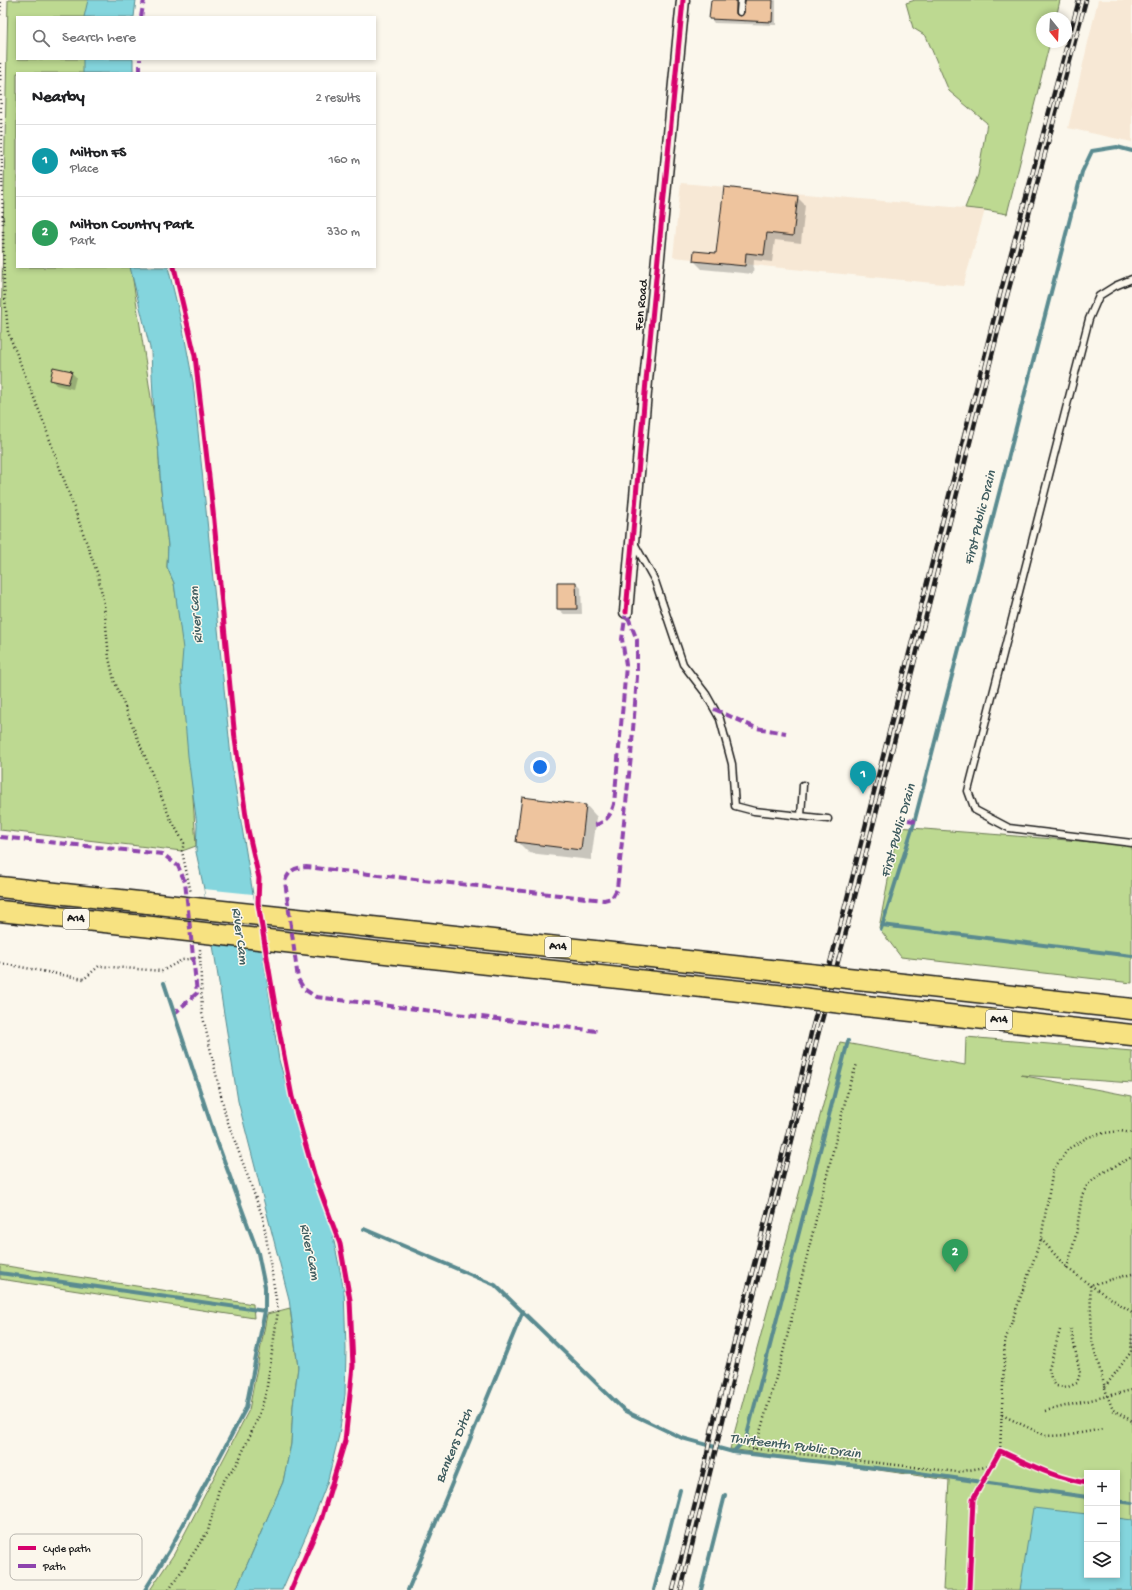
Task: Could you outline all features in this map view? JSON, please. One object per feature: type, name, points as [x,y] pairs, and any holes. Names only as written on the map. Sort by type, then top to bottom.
[{"type":"highway","name":"A14","points":[[0,887],[1132,1009]]},
{"type":"highway","name":"A14","points":[[0,910],[1132,1034]]},
{"type":"street","name":"Fen Road","points":[[626,612],[631,540],[683,0]]},
{"type":"lane","points":[[740,12],[741,0]]},
{"type":"lane","points":[[1132,279],[1115,286],[1099,296],[1089,319],[968,791],[975,810],[1009,828],[1132,843]]},
{"type":"lane","points":[[631,540],[639,550],[655,581],[683,664],[706,694],[720,719],[732,764],[735,806],[754,811],[828,819]]},
{"type":"lane","points":[[801,816],[803,785]]},
{"type":"path","points":[[0,15],[1,0]]},
{"type":"path","points":[[0,63],[4,286],[8,332],[42,418],[98,575],[104,604],[109,658],[114,680],[170,818],[184,843],[182,851],[191,894]]},
{"type":"path","points":[[169,1590],[208,1531],[219,1489],[237,1464],[258,1418],[266,1393],[278,1311],[263,1218],[226,1117],[202,1013],[200,949]]},
{"type":"path","points":[[0,963],[84,979],[99,966],[162,971],[182,960],[201,957]]},
{"type":"path","points":[[755,1449],[782,1357],[849,1086],[857,1064]]},
{"type":"path","points":[[1006,1454],[999,1454],[1005,1341],[1040,1239],[1053,1170],[1068,1149],[1088,1137],[1120,1131],[1132,1133]]},
{"type":"path","points":[[1067,1268],[1076,1235],[1082,1195],[1088,1184],[1102,1173],[1132,1157]]},
{"type":"path","points":[[1040,1239],[1067,1268],[1132,1312]]},
{"type":"path","points":[[1090,1285],[1132,1274]]},
{"type":"path","points":[[1090,1285],[1092,1341],[1106,1395],[1113,1410],[1132,1421]]},
{"type":"path","points":[[1060,1330],[1048,1369],[1056,1386],[1068,1387],[1077,1383],[1080,1373],[1071,1329]]},
{"type":"path","points":[[1104,1387],[1131,1352],[1132,1332]]},
{"type":"path","points":[[1044,1410],[1132,1390]]},
{"type":"path","points":[[1002,1415],[1046,1436],[1070,1435],[1103,1429]]},
{"type":"path","points":[[748,1448],[958,1472],[991,1466]]},
{"type":"shaded area","points":[[1098,0],[1132,0],[1132,142],[1068,128]]},
{"type":"shaded area","points":[[681,183],[985,210],[963,286],[673,257]]},
{"type":"green space","points":[[8,0],[89,0],[91,16],[16,16],[16,60],[98,60],[100,72],[16,72],[16,268],[131,268],[158,443],[161,490],[168,545],[167,567],[174,583],[184,649],[196,846],[182,851],[0,830],[1,332]]},
{"type":"green space","points":[[915,0],[1060,0],[1057,12],[1036,12],[1036,48],[1048,48],[1007,214],[965,208],[978,175],[987,123],[949,91],[926,36],[913,28],[906,3]]},
{"type":"green space","points":[[898,827],[1132,845],[1132,983],[901,957],[879,928]]},
{"type":"green space","points":[[966,1037],[1132,1051],[1132,1083],[1020,1075],[1132,1096],[1132,1590],[943,1590],[949,1480],[730,1449],[840,1042],[965,1065]]},
{"type":"green space","points":[[0,1265],[253,1304],[254,1318],[0,1279]]},
{"type":"green space","points":[[290,1308],[298,1367],[293,1406],[291,1444],[283,1482],[236,1590],[150,1590],[174,1554],[249,1410],[267,1314]]},
{"type":"water","points":[[88,0],[136,0],[134,16],[84,16]]},
{"type":"water","points":[[83,60],[133,60],[133,72],[83,72]]},
{"type":"water","name":"River Cam","points":[[130,268],[168,268],[183,329],[193,382],[232,767],[279,1060],[305,1151],[330,1222],[344,1290],[346,1349],[345,1395],[339,1435],[327,1483],[312,1522],[282,1590],[236,1590],[283,1482],[291,1444],[293,1406],[298,1367],[289,1299],[238,1101],[204,889],[196,852],[197,825],[188,756],[181,674],[183,649],[174,583],[167,567],[168,545],[161,490],[158,443],[154,418],[151,352]]},
{"type":"water","points":[[1033,1508],[1084,1514],[1084,1578],[1120,1578],[1120,1518],[1132,1520],[1132,1590],[1020,1590]]},
{"type":"pier","points":[[204,889],[253,894],[262,949],[212,943]]},
{"type":"building","points":[[711,0],[736,0],[736,14],[740,16],[744,13],[745,0],[773,0],[772,22],[709,19]]},
{"type":"building","points":[[724,187],[798,196],[793,236],[767,233],[764,255],[746,253],[745,266],[693,261],[694,251],[716,253]]},
{"type":"building","points":[[53,367],[72,371],[68,384],[50,380]]},
{"type":"building","points":[[557,582],[576,582],[577,609],[557,609]]},
{"type":"building","points":[[522,797],[586,805],[581,850],[516,842]]},
{"type":"waterway","name":"First Public Drain","points":[[881,929],[914,823],[1082,172],[1092,151],[1117,147],[1132,151]]},
{"type":"waterway","points":[[882,925],[1132,956]]},
{"type":"waterway","points":[[145,1590],[169,1551],[246,1408],[265,1311],[265,1287],[258,1253],[215,1136],[164,983]]},
{"type":"waterway","points":[[733,1452],[746,1439],[848,1041]]},
{"type":"waterway","name":"Thirteenth Public Drain","points":[[364,1229],[495,1285],[625,1411],[682,1438],[733,1452],[912,1472],[1084,1497]]},
{"type":"waterway","points":[[0,1273],[265,1311]]},
{"type":"waterway","name":"Bankers Ditch","points":[[408,1590],[523,1311]]},
{"type":"waterway","points":[[654,1590],[680,1490]]},
{"type":"waterway","points":[[701,1590],[725,1495]]},
{"type":"waterway","name":"Thirteenth Public Drain","points":[[1120,1501],[1132,1503]]},
{"type":"railway","points":[[673,1590],[705,1465],[712,1428],[790,1124],[812,1029],[839,930],[999,298],[1079,0]]},
{"type":"railway","points":[[681,1590],[819,1031],[846,932],[1006,300],[1086,0]]},
{"type":"marked path","points":[[141,16],[144,0]]},
{"type":"marked path","points":[[140,60],[140,72]]},
{"type":"marked path","points":[[595,825],[608,818],[614,804],[626,665],[622,639],[626,612],[637,640],[637,677],[631,756],[617,889],[612,898],[604,900],[306,867],[293,870],[285,881],[298,979],[304,989],[316,997],[597,1031]]},
{"type":"marked path","points":[[714,709],[756,728],[786,733]]},
{"type":"marked path","points":[[908,820],[919,822]]},
{"type":"marked path","points":[[0,837],[163,854],[178,866],[185,882],[197,993],[176,1012]]},
{"type":"cycle path","points":[[626,612],[646,381],[683,0]]},
{"type":"cycle path","points":[[174,268],[195,356],[213,511],[235,739],[248,830],[259,878],[258,903],[279,1030],[292,1097],[314,1174],[340,1244],[350,1300],[353,1366],[345,1441],[321,1520],[291,1590]]},
{"type":"cycle path","points":[[969,1590],[973,1499],[1000,1451],[1053,1475],[1084,1482]]},
{"type":"place","name":"Milton FS","points":[[863,794]]},
{"type":"place","name":"Milton Country Park","points":[[955,1272]]}]
